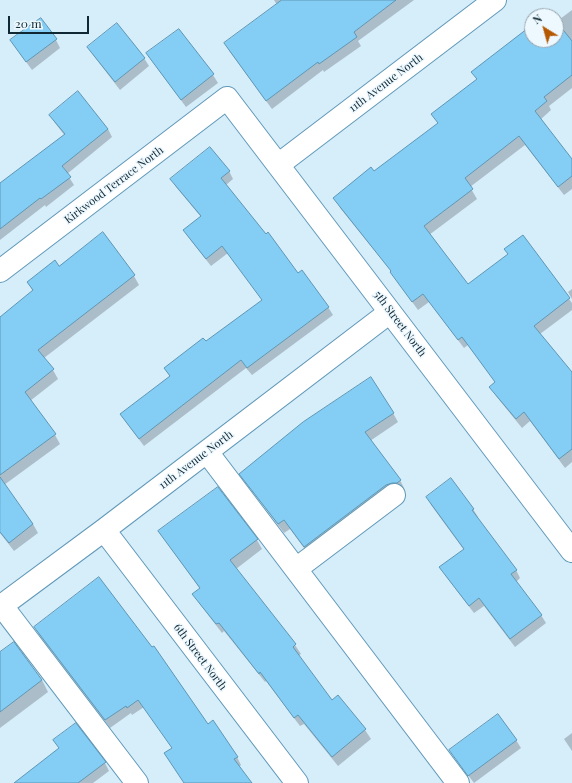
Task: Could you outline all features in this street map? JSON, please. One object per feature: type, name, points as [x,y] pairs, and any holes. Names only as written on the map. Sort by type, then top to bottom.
[{"type":"street","name":"11th Avenue North","points":[[278,165],[495,0]]},
{"type":"street","name":"5th Street North","points":[[227,98],[572,551]]},
{"type":"street","name":"Kirkwood Terrace North","points":[[0,271],[227,98]]},
{"type":"street","name":"11th Avenue North","points":[[1,606],[104,530],[390,312]]},
{"type":"street","points":[[207,452],[458,783]]},
{"type":"street","points":[[296,569],[394,495]]},
{"type":"street","name":"6th Street North","points":[[104,530],[297,783]]},
{"type":"street","points":[[1,606],[137,783]]},
{"type":"building","points":[[282,0],[396,0],[354,32],[357,37],[319,64],[318,62],[266,101],[224,43]]},
{"type":"building","points":[[41,18],[57,39],[26,62],[10,40]]},
{"type":"building","points":[[117,23],[145,58],[115,82],[87,47]]},
{"type":"building","points":[[179,29],[214,74],[181,100],[146,53]]},
{"type":"building","points":[[524,31],[524,48],[564,48],[564,31],[572,41],[572,75],[544,97],[547,101],[535,111],[572,159],[572,176],[558,187],[519,136],[465,178],[473,189],[424,226],[468,284],[508,254],[504,249],[523,235],[570,298],[534,326],[572,372],[572,449],[559,459],[524,412],[516,419],[489,387],[495,382],[462,337],[458,340],[423,294],[412,302],[390,272],[391,271],[333,198],[371,167],[374,171],[438,123],[431,114],[477,79],[471,72]]},
{"type":"building","points":[[78,91],[108,129],[62,166],[71,177],[41,199],[40,198],[0,229],[0,183],[65,134],[49,115]]},
{"type":"building","points":[[210,147],[230,171],[221,178],[266,234],[268,232],[298,273],[302,270],[329,307],[247,368],[241,360],[139,439],[120,414],[170,376],[164,368],[203,338],[206,341],[262,300],[222,246],[206,259],[183,230],[201,216],[170,179]]},
{"type":"building","points":[[103,232],[135,275],[38,350],[54,369],[25,392],[56,434],[0,475],[0,317],[33,290],[27,282],[55,260],[59,266]]},
{"type":"building","points":[[371,377],[394,413],[365,432],[401,480],[397,483],[386,485],[304,547],[284,520],[278,524],[239,474],[303,422]]},
{"type":"building","points":[[0,477],[33,524],[9,543],[0,532]]},
{"type":"building","points":[[451,478],[474,509],[472,510],[517,570],[511,574],[542,615],[510,639],[479,598],[469,606],[439,567],[464,549],[426,497]]},
{"type":"building","points":[[218,487],[258,539],[230,560],[296,644],[293,647],[332,700],[338,695],[366,729],[332,757],[298,715],[294,718],[260,672],[259,674],[219,623],[216,624],[192,594],[200,588],[158,531]]},
{"type":"building","points":[[99,577],[152,647],[154,646],[208,724],[213,720],[238,757],[234,759],[252,783],[184,783],[164,753],[172,748],[138,700],[105,720],[34,627]]},
{"type":"building","points":[[14,642],[42,680],[0,712],[0,652]]},
{"type":"building","points":[[498,714],[517,740],[468,776],[449,750]]},
{"type":"building","points":[[76,723],[106,762],[78,783],[14,783],[59,748],[53,740]]}]
